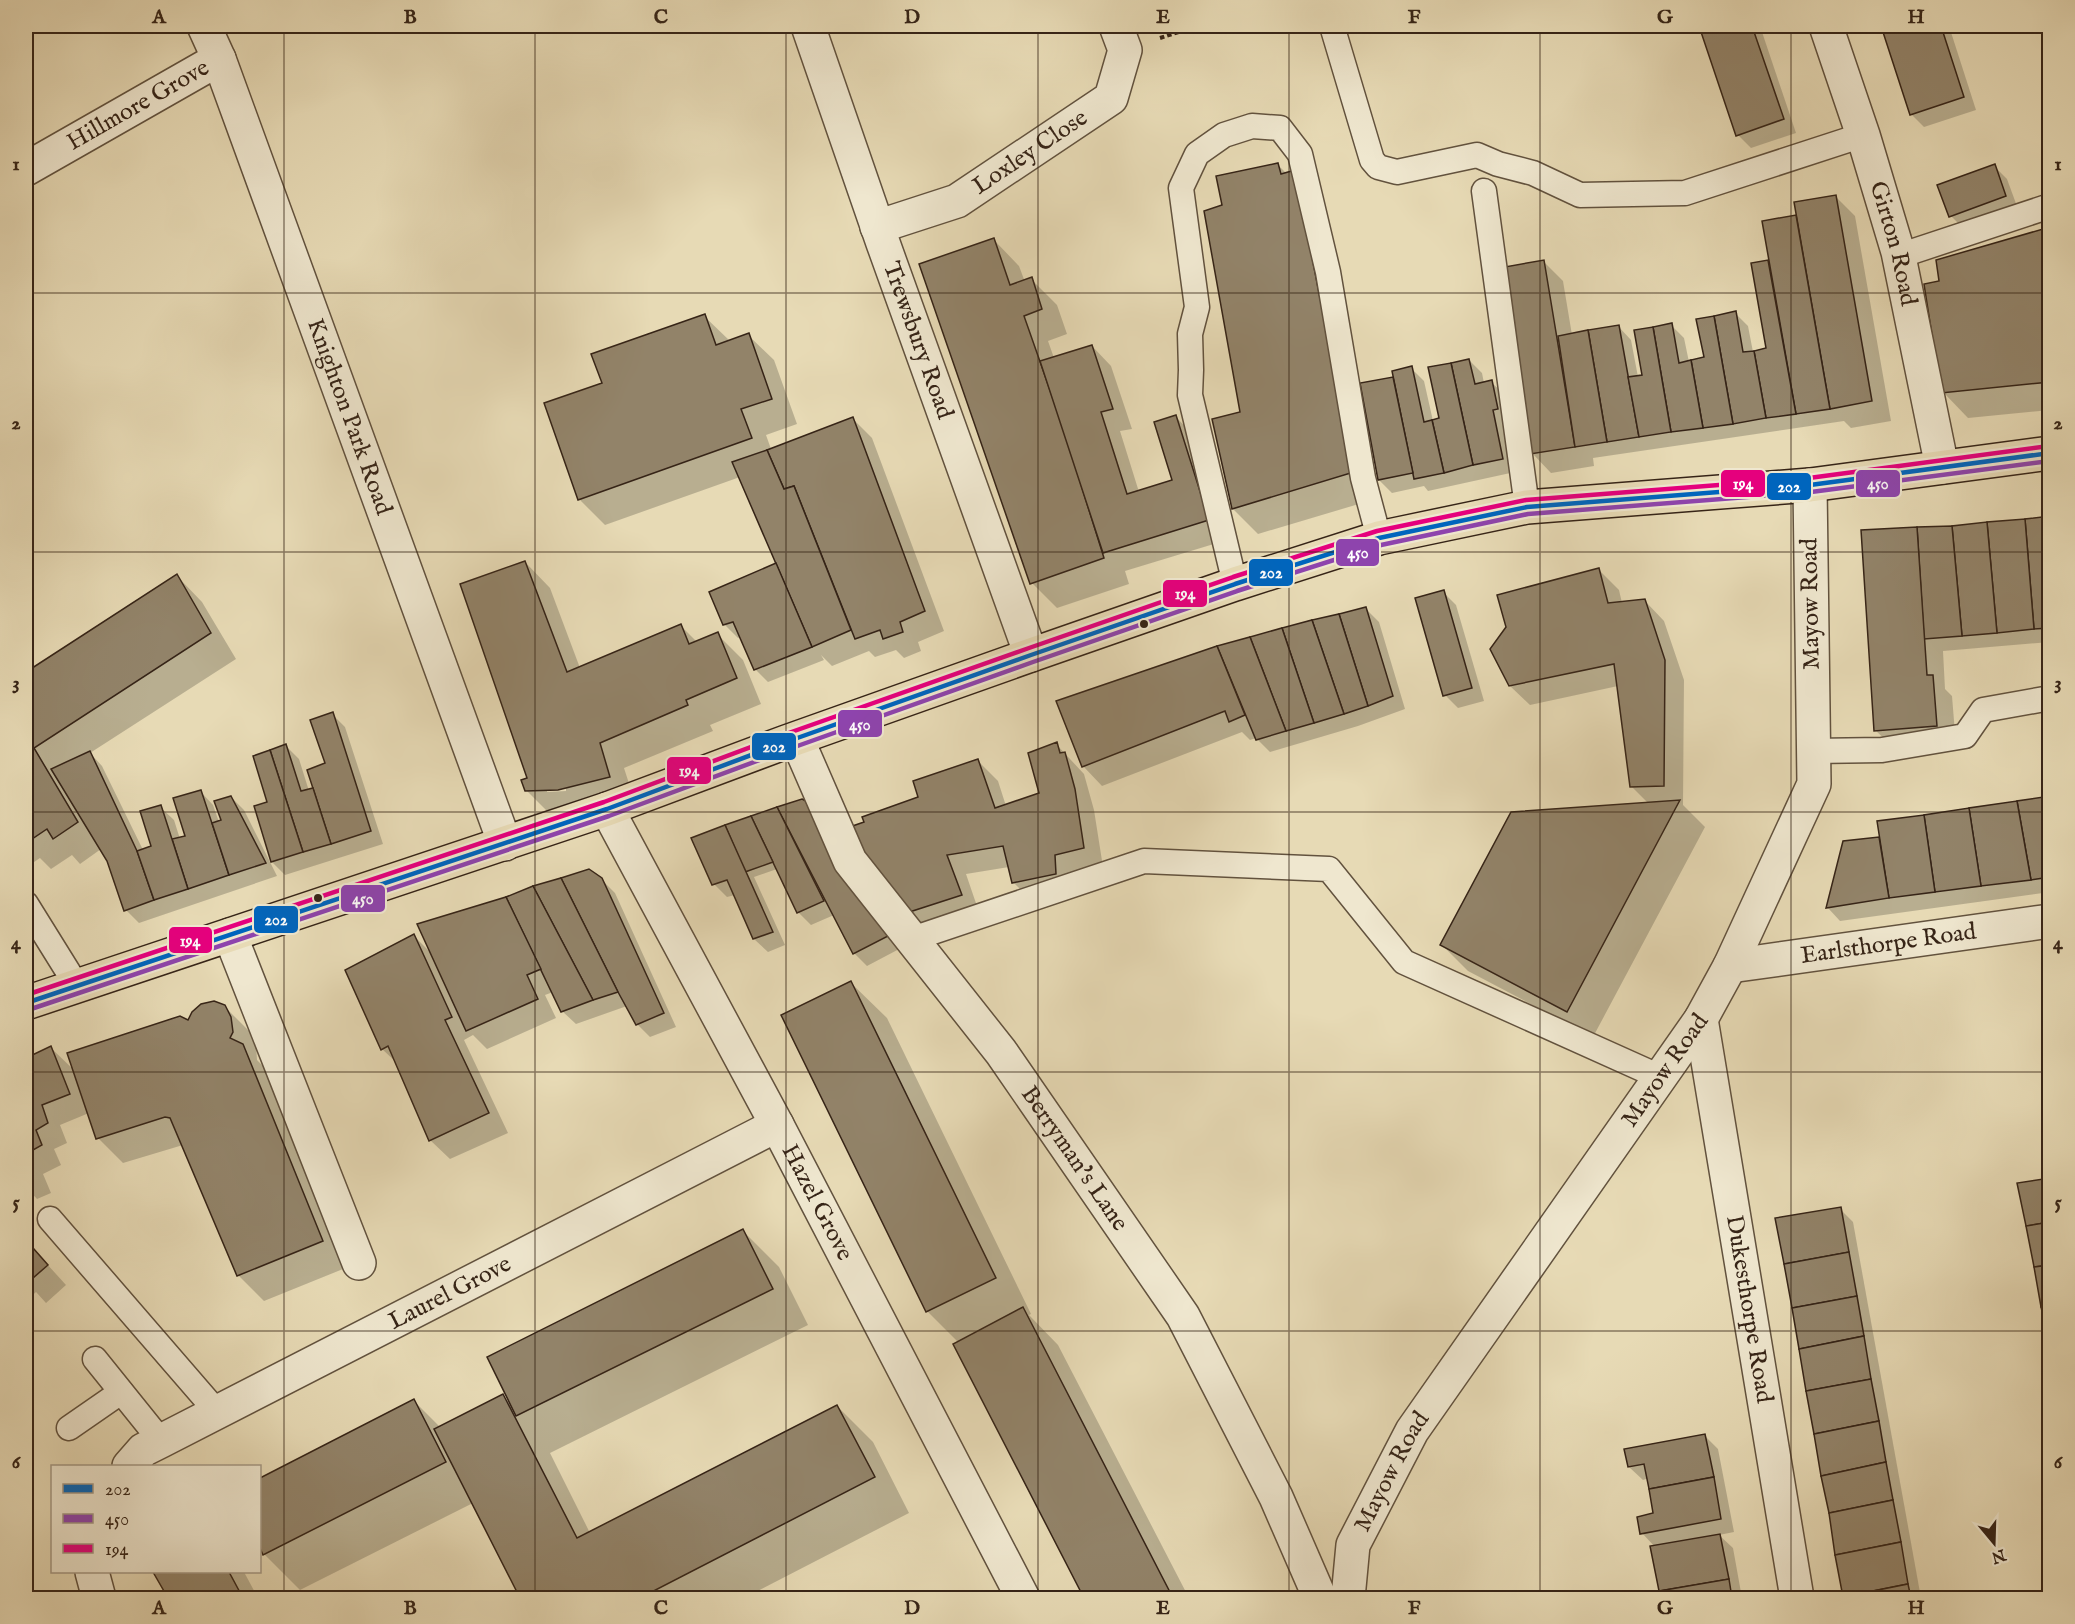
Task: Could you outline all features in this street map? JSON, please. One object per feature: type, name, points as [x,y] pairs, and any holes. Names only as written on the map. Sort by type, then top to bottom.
[{"type":"main road","points":[[26,1003],[607,809],[786,742],[1031,655],[1235,584],[1379,538],[1527,507],[1810,485],[2049,453]]},
{"type":"street","name":"Knighton Park Road","points":[[204,26],[219,59],[505,844]]},
{"type":"street","name":"Trewsbury Road","points":[[808,26],[877,227],[1031,655]]},
{"type":"street","name":"Loxley Close","points":[[877,227],[957,201],[1111,98],[1125,50],[1116,26]]},
{"type":"street","name":"Girton Road","points":[[1826,26],[1863,135],[1899,256],[1942,467]]},
{"type":"street","name":"Hillmore Grove","points":[[26,169],[219,59]]},
{"type":"street","name":"Mayow Road","points":[[1348,1599],[1353,1545],[1412,1431],[1701,1019],[1730,966],[1814,784],[1810,485]]},
{"type":"street","name":"Berryman's Lane","points":[[797,739],[850,861],[1001,1052],[1183,1316],[1276,1497],[1320,1599]]},
{"type":"street","name":"Hazel Grove","points":[[607,809],[777,1125],[1023,1599]]},
{"type":"street","name":"Earlsthorpe Road","points":[[1730,966],[2049,921]]},
{"type":"street","points":[[230,935],[359,1263]]},
{"type":"street","name":"Dukesthorpe Road","points":[[1701,1019],[1797,1599]]},
{"type":"street","name":"Laurel Grove","points":[[131,1465],[143,1450],[777,1125]]},
{"type":"street","points":[[92,1573],[99,1599]]},
{"type":"lane","points":[[1332,26],[1372,160],[1378,167],[1397,172],[1478,154],[1498,164],[1533,173],[1580,195],[1685,193],[1863,135]]},
{"type":"lane","points":[[1235,584],[1190,395],[1190,334],[1197,307],[1181,188],[1197,154],[1224,135],[1252,126],[1280,128],[1300,154],[1328,272],[1363,478],[1379,538]]},
{"type":"lane","points":[[1484,191],[1527,507]]},
{"type":"lane","points":[[1899,256],[2049,206]]},
{"type":"lane","points":[[1813,751],[1882,750],[1965,736],[1983,710],[2049,698]]},
{"type":"lane","points":[[912,939],[1144,861],[1329,868],[1404,962],[1660,1077]]},
{"type":"lane","points":[[26,904],[77,986]]},
{"type":"lane","points":[[50,1219],[217,1412]]},
{"type":"lane","points":[[95,1359],[161,1441]]},
{"type":"lane","points":[[69,1428],[121,1392]]},
{"type":"building","points":[[1699,26],[1752,26],[1784,119],[1736,136]]},
{"type":"building","points":[[1881,26],[1941,26],[1964,97],[1910,115]]},
{"type":"building","points":[[1278,163],[1281,174],[1295,170],[1354,472],[1232,509],[1212,419],[1240,412],[1204,211],[1222,205],[1216,176]]},
{"type":"building","points":[[1995,164],[2006,196],[1949,217],[1937,185]]},
{"type":"building","points":[[1836,195],[1872,401],[1830,409],[1794,202]]},
{"type":"building","points":[[1796,215],[1830,409],[1796,414],[1762,221]]},
{"type":"building","points":[[2050,227],[2050,382],[1941,393],[1924,284],[1939,281],[1936,260]]},
{"type":"building","points":[[994,238],[1010,285],[1032,277],[1042,309],[1024,316],[1064,430],[1104,558],[1030,584],[919,264]]},
{"type":"building","points":[[1544,260],[1575,447],[1530,454],[1499,268]]},
{"type":"building","points":[[1768,260],[1796,414],[1766,418],[1754,351],[1766,348],[1751,263]]},
{"type":"building","points":[[1736,311],[1743,352],[1754,351],[1766,418],[1733,424],[1714,316]]},
{"type":"building","points":[[705,314],[716,345],[749,333],[772,399],[741,409],[752,438],[578,500],[544,403],[602,383],[591,354]]},
{"type":"building","points":[[1714,316],[1733,424],[1703,428],[1691,360],[1704,357],[1696,319]]},
{"type":"building","points":[[1672,323],[1679,363],[1691,360],[1703,428],[1671,432],[1653,327]]},
{"type":"building","points":[[1619,325],[1639,437],[1607,442],[1588,330]]},
{"type":"building","points":[[1653,327],[1671,432],[1639,437],[1628,377],[1642,375],[1634,330]]},
{"type":"building","points":[[1588,330],[1607,442],[1575,447],[1558,336]]},
{"type":"building","points":[[1092,345],[1113,409],[1101,412],[1127,494],[1172,480],[1154,422],[1176,415],[1209,520],[1103,553],[1040,361]]},
{"type":"building","points":[[1469,359],[1475,384],[1492,380],[1498,409],[1493,410],[1503,459],[1473,465],[1451,363]]},
{"type":"building","points":[[1451,363],[1473,465],[1444,473],[1432,420],[1439,418],[1428,367]]},
{"type":"building","points":[[1412,366],[1424,422],[1432,420],[1444,473],[1414,479],[1392,371]]},
{"type":"building","points":[[1393,377],[1413,473],[1378,480],[1360,383]]},
{"type":"building","points":[[853,417],[925,611],[900,622],[903,632],[883,639],[880,630],[855,639],[794,486],[784,489],[767,450]]},
{"type":"building","points":[[767,450],[784,489],[794,486],[851,630],[812,647],[732,462]]},
{"type":"building","points":[[2050,516],[2050,628],[2034,629],[2025,519]]},
{"type":"building","points":[[2025,519],[2034,629],[1997,633],[1987,522]]},
{"type":"building","points":[[1987,522],[1997,633],[1962,636],[1952,526]]},
{"type":"building","points":[[1952,526],[1962,636],[1924,639],[1917,527]]},
{"type":"building","points":[[1917,527],[1927,675],[1933,675],[1937,726],[1874,731],[1861,530]]},
{"type":"building","points":[[525,561],[567,672],[681,624],[689,644],[718,632],[737,678],[686,700],[688,705],[600,743],[610,777],[558,790],[525,791],[521,780],[527,778],[460,584]]},
{"type":"building","points":[[776,563],[812,647],[754,670],[733,622],[723,625],[709,592]]},
{"type":"building","points":[[1599,568],[1608,603],[1645,599],[1665,660],[1664,786],[1630,787],[1614,664],[1509,686],[1490,649],[1506,627],[1497,595]]},
{"type":"building","points":[[177,574],[211,633],[34,748],[78,822],[53,839],[47,829],[26,843],[26,672]]},
{"type":"building","points":[[1444,590],[1472,688],[1443,696],[1415,598]]},
{"type":"building","points":[[1366,607],[1393,696],[1368,706],[1339,614]]},
{"type":"building","points":[[1339,614],[1368,706],[1344,714],[1312,620]]},
{"type":"building","points":[[1312,620],[1344,714],[1314,723],[1282,628]]},
{"type":"building","points":[[1282,628],[1314,723],[1286,731],[1250,637]]},
{"type":"building","points":[[1250,637],[1286,731],[1256,740],[1217,646]]},
{"type":"building","points":[[1217,646],[1245,715],[1229,722],[1225,711],[1082,767],[1056,701]]},
{"type":"building","points":[[333,712],[371,831],[331,844],[307,770],[325,763],[310,720]]},
{"type":"building","points":[[1057,742],[1060,753],[1065,752],[1075,789],[1084,848],[1055,855],[1056,874],[1012,883],[1003,846],[947,855],[962,895],[900,915],[844,829],[864,822],[862,817],[918,797],[913,781],[978,759],[995,808],[1039,793],[1028,753]]},
{"type":"building","points":[[286,744],[301,791],[313,788],[331,844],[303,852],[270,750]]},
{"type":"building","points":[[270,750],[303,852],[271,862],[254,806],[267,802],[253,756]]},
{"type":"building","points":[[90,751],[137,851],[154,900],[124,911],[107,861],[51,769]]},
{"type":"building","points":[[201,790],[229,875],[188,889],[172,839],[185,836],[173,798]]},
{"type":"building","points":[[231,796],[266,863],[229,875],[212,823],[221,820],[214,801]]},
{"type":"building","points":[[2050,796],[2050,877],[2031,880],[2017,801]]},
{"type":"building","points":[[802,799],[808,802],[892,934],[853,954],[777,807]]},
{"type":"building","points":[[1680,800],[1567,1012],[1440,945],[1511,812]]},
{"type":"building","points":[[2017,801],[2031,880],[1981,886],[1969,808]]},
{"type":"building","points":[[161,805],[188,889],[154,900],[137,851],[151,846],[140,811]]},
{"type":"building","points":[[777,807],[824,901],[797,913],[751,816]]},
{"type":"building","points":[[1969,808],[1981,886],[1935,892],[1924,815]]},
{"type":"building","points":[[1924,815],[1935,892],[1889,898],[1877,821]]},
{"type":"building","points":[[751,816],[773,862],[745,872],[725,825]]},
{"type":"building","points":[[725,825],[773,932],[753,939],[727,880],[712,885],[691,838]]},
{"type":"building","points":[[1879,837],[1889,898],[1826,908],[1843,841]]},
{"type":"building","points":[[589,869],[602,878],[664,1013],[636,1025],[561,878]]},
{"type":"building","points":[[561,878],[618,992],[593,1000],[533,886]]},
{"type":"building","points":[[533,886],[593,1000],[561,1012],[506,897]]},
{"type":"building","points":[[506,897],[541,969],[527,975],[538,999],[466,1031],[417,924]]},
{"type":"building","points":[[414,934],[452,1017],[445,1020],[489,1113],[429,1141],[388,1046],[381,1050],[345,970]]},
{"type":"building","points":[[851,981],[996,1278],[926,1312],[781,1015]]},
{"type":"building","points":[[214,1001],[225,1005],[231,1017],[233,1032],[230,1038],[243,1044],[323,1241],[237,1276],[170,1118],[165,1117],[96,1139],[67,1053],[180,1016],[188,1020],[192,1012],[201,1004]]},
{"type":"building","points":[[51,1046],[70,1094],[42,1105],[48,1123],[36,1130],[42,1145],[26,1154],[26,1058]]},
{"type":"building","points":[[2050,1178],[2050,1222],[2026,1226],[2017,1183]]},
{"type":"building","points":[[1841,1207],[1849,1252],[1784,1264],[1775,1218]]},
{"type":"building","points":[[2050,1222],[2050,1265],[2034,1267],[2026,1226]]},
{"type":"building","points":[[743,1229],[773,1289],[516,1416],[487,1357]]},
{"type":"building","points":[[26,1240],[48,1265],[26,1284]]},
{"type":"building","points":[[1849,1252],[1857,1296],[1792,1308],[1784,1264]]},
{"type":"building","points":[[2050,1265],[2050,1306],[2041,1307],[2034,1267]]},
{"type":"building","points":[[1857,1296],[1864,1336],[1799,1349],[1792,1308]]},
{"type":"building","points":[[2050,1306],[2050,1346],[2041,1307]]},
{"type":"building","points":[[1023,1307],[1173,1598],[1084,1598],[953,1344]]},
{"type":"building","points":[[1864,1336],[1871,1379],[1806,1391],[1799,1349]]},
{"type":"building","points":[[1871,1379],[1879,1421],[1814,1434],[1806,1391]]},
{"type":"building","points":[[503,1394],[577,1538],[837,1405],[875,1477],[640,1598],[520,1598],[434,1429]]},
{"type":"building","points":[[414,1399],[446,1462],[263,1555],[261,1550],[261,1477]]},
{"type":"building","points":[[1879,1421],[1886,1462],[1821,1476],[1814,1434]]},
{"type":"building","points":[[1705,1434],[1714,1477],[1649,1489],[1644,1464],[1628,1467],[1624,1449]]},
{"type":"building","points":[[1886,1462],[1893,1500],[1829,1513],[1821,1476]]},
{"type":"building","points":[[1714,1477],[1721,1519],[1640,1534],[1637,1517],[1653,1513],[1649,1489]]},
{"type":"building","points":[[1893,1500],[1901,1542],[1835,1555],[1829,1513]]},
{"type":"building","points":[[1720,1534],[1729,1579],[1659,1591],[1650,1546]]},
{"type":"building","points":[[1901,1542],[1908,1584],[1843,1597],[1835,1555]]},
{"type":"building","points":[[154,1573],[230,1573],[243,1598],[168,1598]]},
{"type":"building","points":[[1729,1579],[1732,1598],[1660,1598],[1659,1591]]},
{"type":"building","points":[[1908,1584],[1911,1598],[1843,1597]]},
{"type":"transit line","name":"194","points":[[26,995],[604,802],[783,735],[1029,648],[1233,577],[1377,531],[1526,500],[1809,478],[2049,446]]},
{"type":"transit line","name":"202","points":[[26,1003],[607,809],[786,742],[1031,655],[1235,584],[1379,538],[1527,507],[1810,485],[2050,453]]},
{"type":"transit line","name":"450","points":[[28,1010],[609,816],[1033,662],[1237,591],[1381,545],[1528,514],[1811,492],[2050,461]]}]
